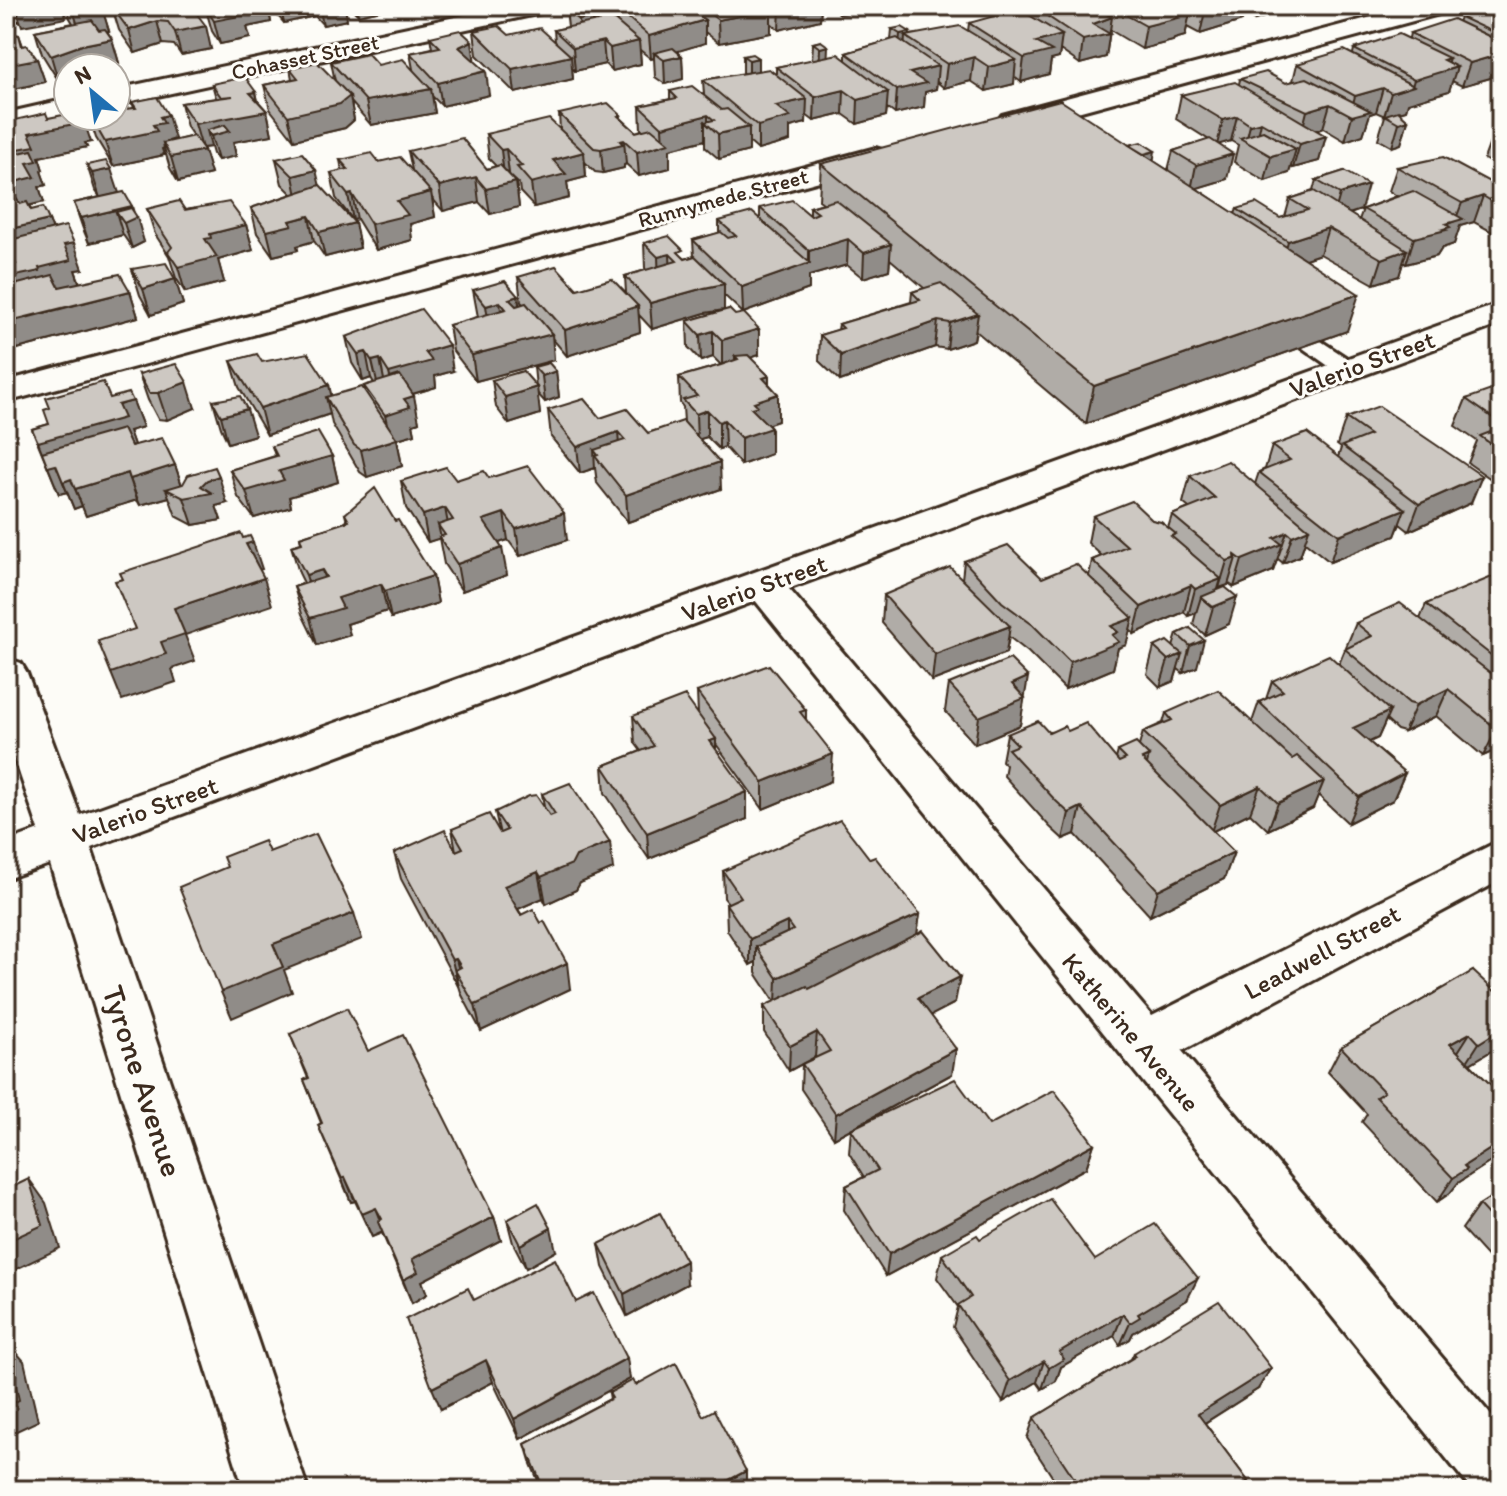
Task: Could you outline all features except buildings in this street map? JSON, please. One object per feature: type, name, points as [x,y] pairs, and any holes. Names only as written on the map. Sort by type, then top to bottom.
[{"type":"street","points":[[6,15],[54,6]]},
{"type":"street","name":"Cohasset Street","points":[[132,94],[541,6]]},
{"type":"street","points":[[1356,6],[1386,21]]},
{"type":"street","points":[[991,126],[1441,6]]},
{"type":"street","points":[[6,121],[52,111]]},
{"type":"street","name":"Runnymede Street","points":[[6,392],[910,148]]},
{"type":"street","name":"Valerio Street","points":[[6,861],[1501,313]]},
{"type":"street","name":"Katherine Avenue","points":[[764,585],[1501,1476]]},
{"type":"street","name":"Tyrone Avenue","points":[[6,673],[65,839],[276,1490]]},
{"type":"street","name":"Leadwell Street","points":[[1143,1046],[1501,858]]},
{"type":"lane","points":[[991,126],[1023,142]]},
{"type":"lane","points":[[1263,310],[1348,369]]}]
